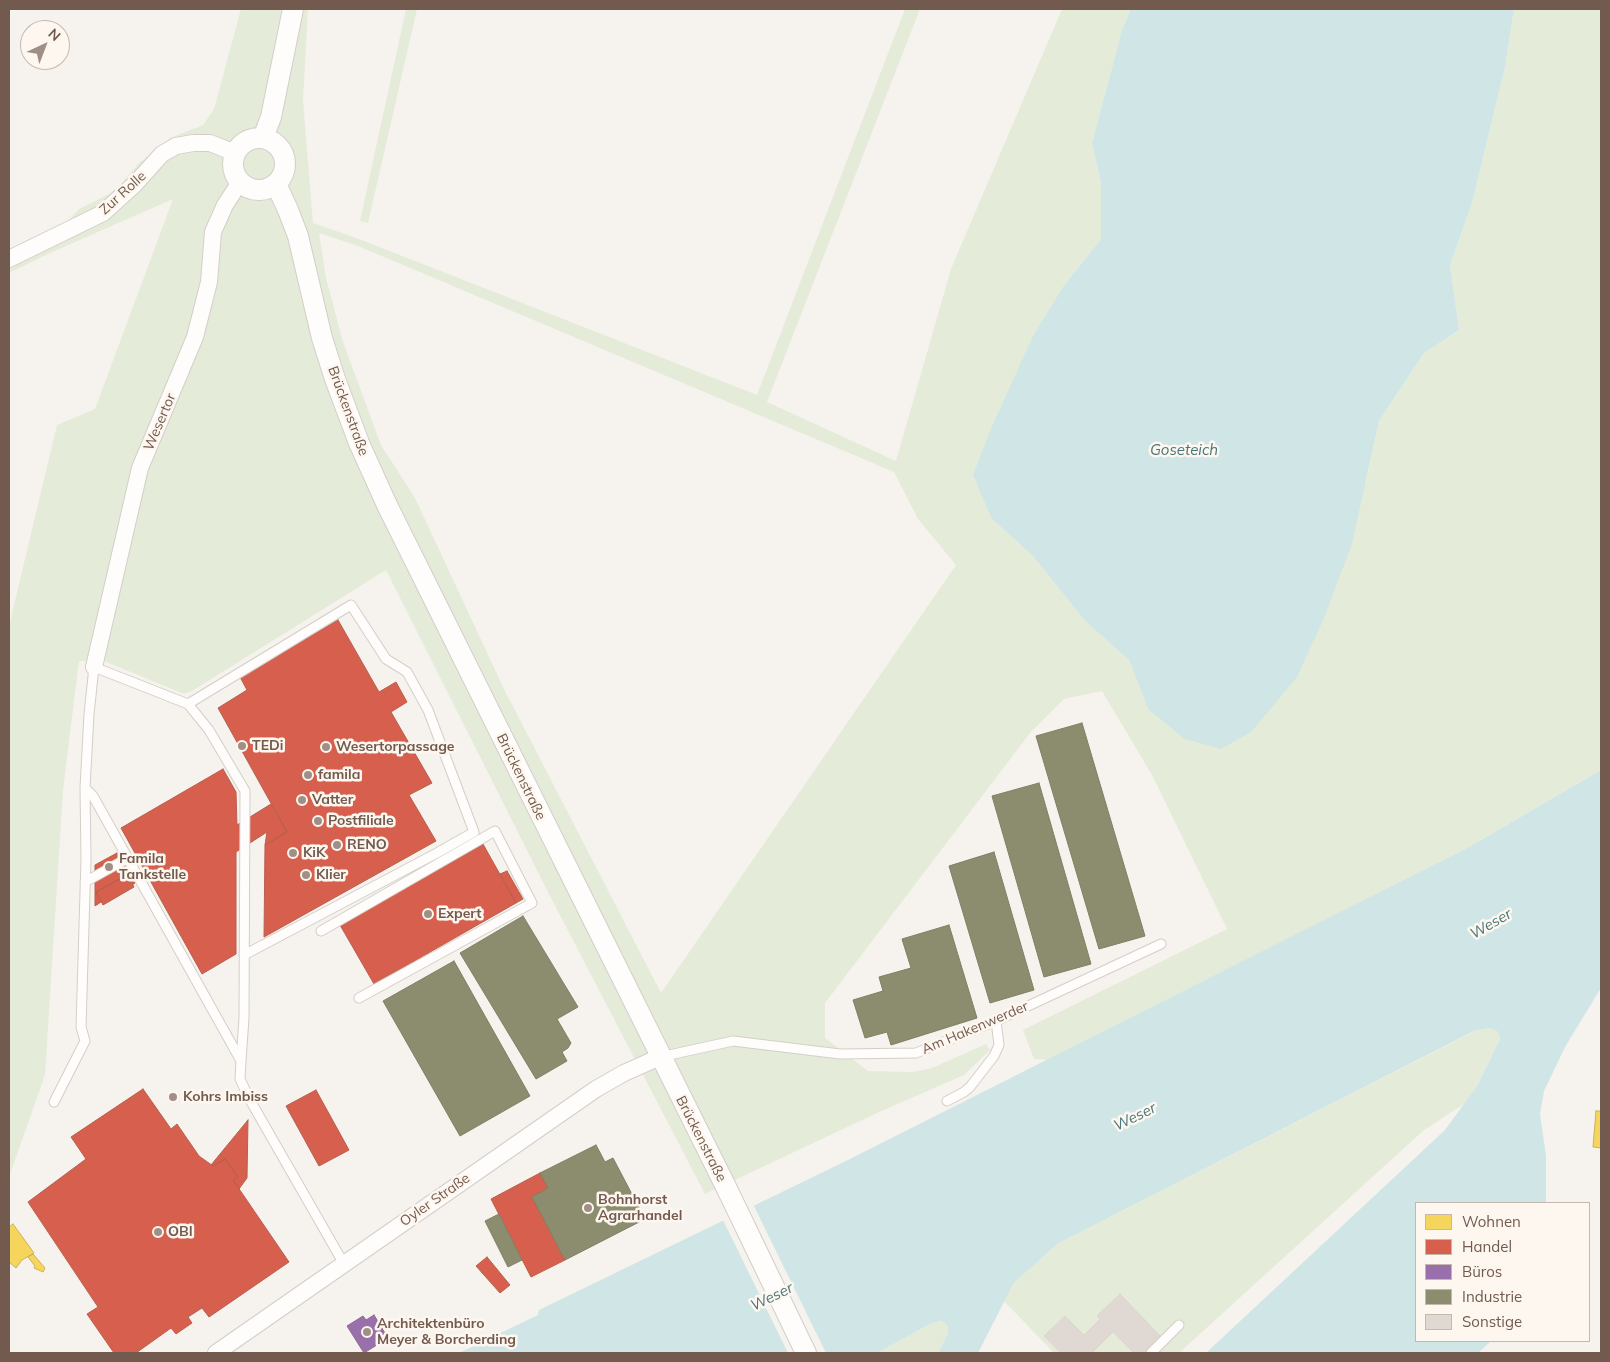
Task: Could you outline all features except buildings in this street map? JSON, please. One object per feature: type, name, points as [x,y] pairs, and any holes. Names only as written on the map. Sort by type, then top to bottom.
[{"type":"street","points":[[263,138],[271,117],[293,9]]},
{"type":"street","points":[[263,138],[278,146],[283,153],[284,170],[276,184],[269,188],[254,190],[240,182],[235,175],[233,166],[236,153],[242,144],[249,140],[263,138]]},
{"type":"street","name":"Zur Rolle","points":[[9,259],[102,214],[135,184],[162,154],[176,146],[210,143],[236,153]]},
{"type":"street","name":"Wesertor","points":[[94,667],[140,468],[195,337],[209,282],[214,232],[225,205],[240,182]]},
{"type":"street","name":"Brückenstraße","points":[[276,184],[298,236],[322,338],[335,379],[359,443],[387,505],[727,1189],[806,1353]]},
{"type":"street","name":"Oyler Straße","points":[[216,1353],[596,1088],[660,1057]]},
{"type":"lane","points":[[188,704],[351,605],[386,659],[407,672],[428,710],[474,832],[244,956]]},
{"type":"lane","points":[[54,1102],[85,1041],[81,1027],[85,882],[85,788],[94,667],[188,704],[209,730],[245,791],[244,1018],[240,1080],[344,1264]]},
{"type":"lane","points":[[85,788],[93,796],[241,1061]]},
{"type":"lane","points":[[321,931],[495,831],[532,903],[359,998]]},
{"type":"lane","points":[[85,882],[128,858]]},
{"type":"lane","name":"Am Hakenwerder","points":[[660,1057],[733,1041],[840,1054],[916,1053],[996,1021],[1161,944]]},
{"type":"lane","points":[[947,1101],[970,1087],[994,1056],[999,1045],[996,1021]]},
{"type":"lane","points":[[1151,1353],[1179,1326]]},
{"type":"green space","points":[[241,9],[308,9],[303,101],[313,223],[359,239],[757,395],[905,9],[920,9],[767,402],[896,461],[951,269],[1062,9],[1131,9],[1122,30],[1092,143],[1101,183],[1101,239],[1062,288],[1034,334],[992,519],[1032,555],[1085,621],[1129,660],[1148,709],[1366,482],[1379,421],[1424,353],[1459,330],[1450,265],[1472,203],[1505,67],[1514,9],[1601,9],[1601,770],[1469,847],[1048,1060],[1034,1059],[1023,1030],[1227,929],[1152,775],[1102,691],[1064,699],[1030,733],[825,1003],[825,1038],[868,1071],[913,1072],[932,1068],[986,1044],[990,1050],[964,1075],[877,1113],[705,1194],[550,896],[386,570],[192,691],[184,694],[104,661],[79,661],[63,790],[45,1075],[9,1177],[9,626],[57,425],[95,409],[173,199],[9,273],[9,251],[67,222],[79,209],[109,194],[121,184],[139,163],[170,138],[203,125],[214,109]],"holes":[[[319,233],[358,246],[894,472],[918,519],[956,565],[661,993],[504,689],[415,498],[381,445],[343,342],[326,278]]]},
{"type":"green space","points":[[406,9],[417,9],[368,223],[360,221]]},
{"type":"green space","points":[[1490,1028],[1498,1032],[1500,1039],[1477,1086],[1464,1104],[1424,1130],[1179,1353],[1054,1353],[1003,1300],[1013,1284],[1057,1244],[1475,1031]]},
{"type":"green space","points":[[942,1321],[948,1326],[948,1333],[938,1353],[877,1353],[932,1323]]},
{"type":"water","name":"Goseteich","points":[[1131,9],[1514,9],[1505,67],[1472,203],[1450,265],[1459,330],[1424,353],[1379,421],[1352,544],[1324,618],[1297,677],[1251,732],[1221,749],[1185,739],[1148,709],[1129,660],[1085,621],[1032,555],[992,519],[973,475],[993,424],[1034,334],[1062,288],[1101,239],[1101,183],[1092,143],[1122,30]]},
{"type":"water","name":"Weser","points":[[1601,770],[1601,988],[1565,1047],[1544,1091],[1540,1114],[1546,1156],[1546,1202],[1415,1202],[1415,1342],[1490,1342],[1478,1353],[1206,1353],[1445,1130],[1477,1086],[1500,1039],[1498,1032],[1490,1028],[1474,1031],[1057,1244],[1013,1284],[978,1353],[938,1353],[948,1333],[948,1326],[942,1321],[932,1323],[877,1353],[459,1353],[538,1315],[539,1310],[848,1160],[1469,847]]},
{"type":"pier","points":[[753,1204],[826,1353],[788,1353],[722,1218]]},
{"type":"place","name":"TEDi","points":[[242,746]]},
{"type":"place","name":"Wesertorpassage","points":[[326,747]]},
{"type":"place","name":"famila","points":[[308,775]]},
{"type":"place","name":"Vatter","points":[[302,800]]},
{"type":"place","name":"Postfiliale","points":[[318,821]]},
{"type":"place","name":"RENO","points":[[337,845]]},
{"type":"place","name":"KiK","points":[[293,853]]},
{"type":"place","name":"Famila Tankstelle","points":[[109,867]]},
{"type":"place","name":"Klier","points":[[306,875]]},
{"type":"place","name":"Expert","points":[[428,914]]},
{"type":"place","name":"Kohrs Imbiss","points":[[173,1097]]},
{"type":"place","name":"Bohnhorst Agrarhandel","points":[[588,1208]]},
{"type":"place","name":"OBI","points":[[158,1232]]},
{"type":"place","name":"Architektenbüro Meyer & Borcherding","points":[[367,1332]]}]
